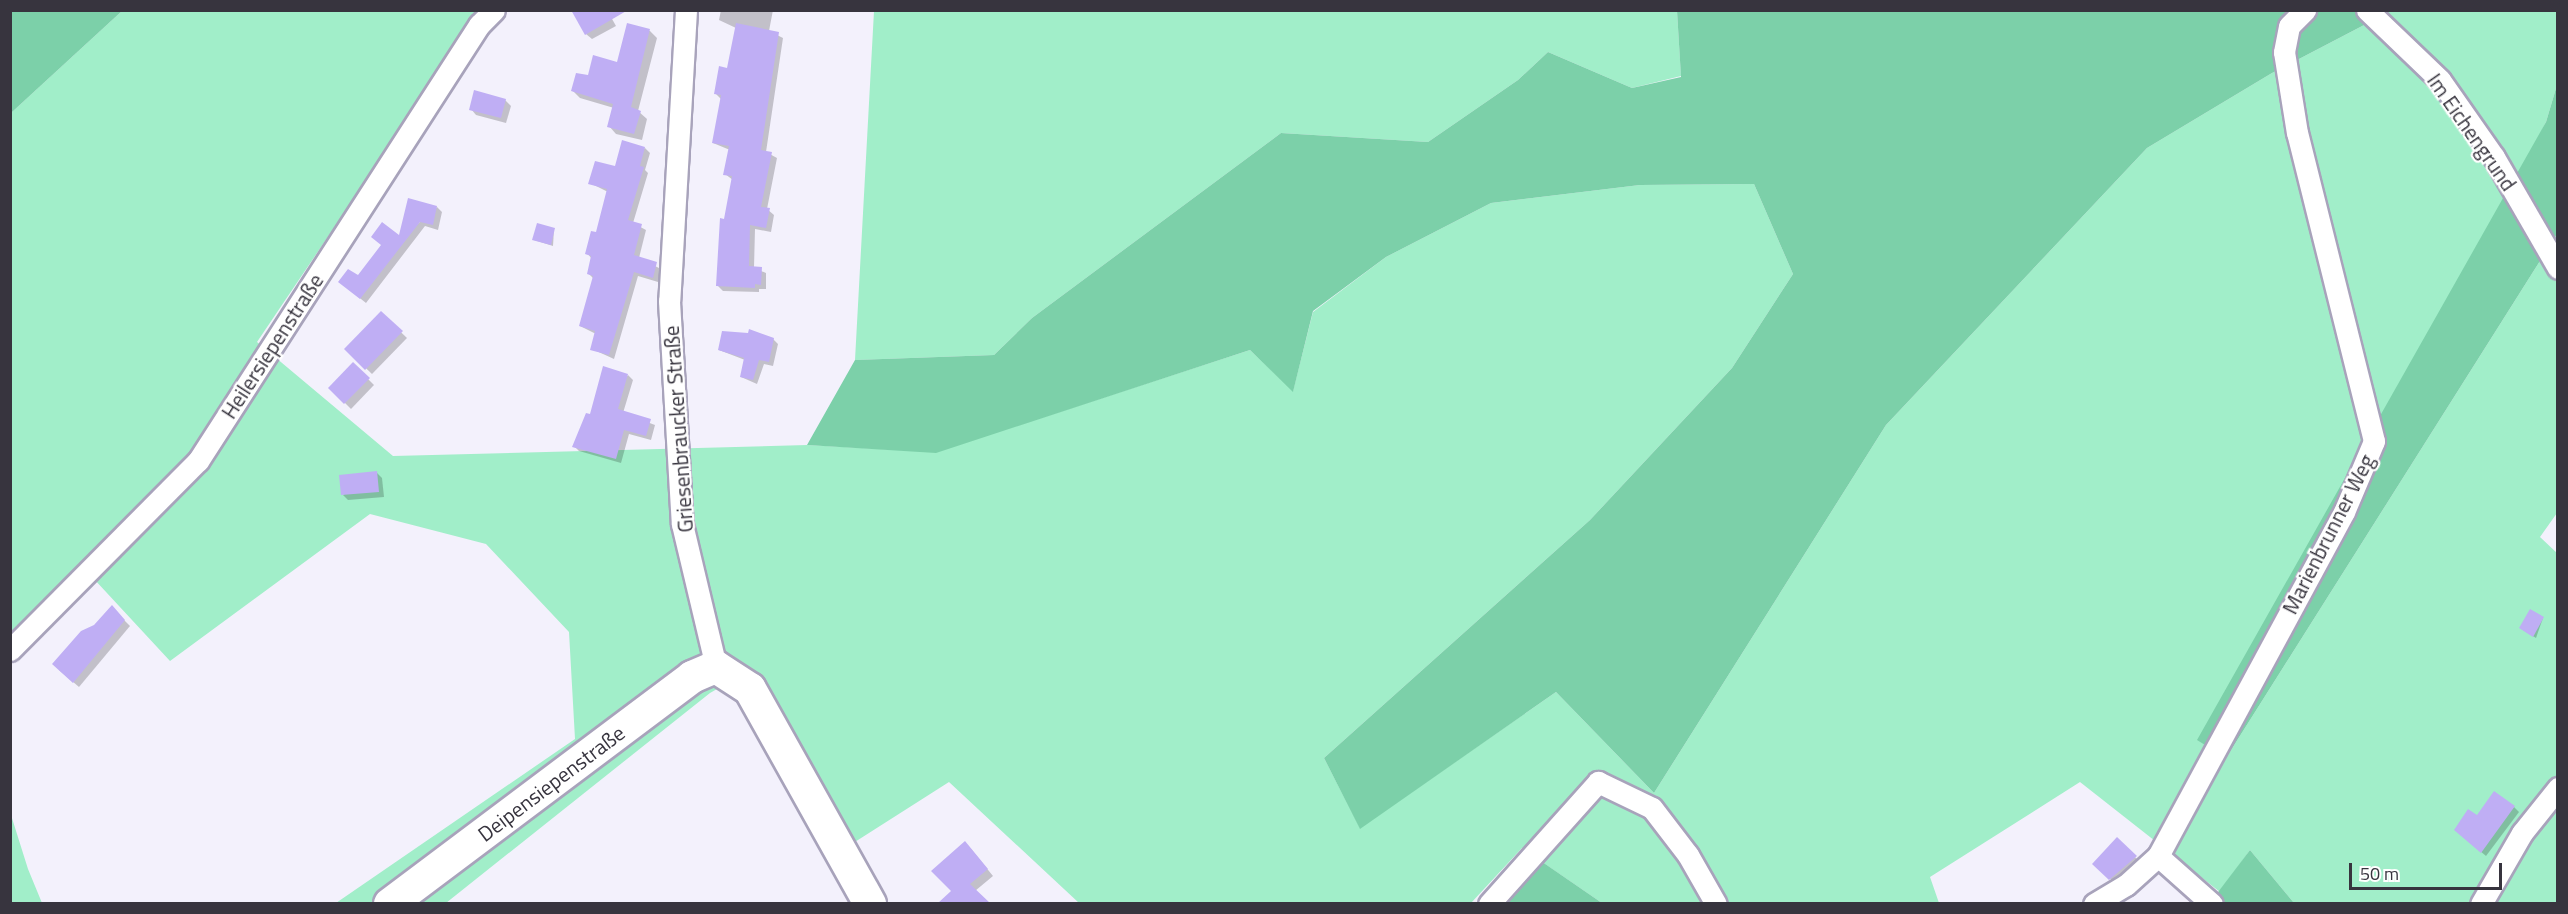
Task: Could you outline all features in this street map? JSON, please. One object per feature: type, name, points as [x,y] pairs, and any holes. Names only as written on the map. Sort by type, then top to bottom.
[{"type":"street","name":"Heilersiepenstraße","points":[[10,650],[198,461],[479,25],[494,10]]},
{"type":"street","name":"Griesenbraucker Straße","points":[[686,10],[669,301],[682,524],[716,667]]},
{"type":"street","name":"Marienbrunner Weg","points":[[2094,903],[2126,885],[2158,856],[2344,512],[2374,441],[2297,133],[2284,52],[2289,26],[2306,10]]},
{"type":"street","name":"Im Eichengrund","points":[[2367,10],[2440,80],[2494,157],[2558,268]]},
{"type":"street","name":"Deipensiepenstraße","points":[[390,903],[692,677],[716,667]]},
{"type":"street","points":[[716,667],[750,689],[870,903]]},
{"type":"street","points":[[1489,903],[1598,782],[1652,808],[1688,855],[1716,903]]},
{"type":"street","points":[[2481,903],[2522,833],[2558,788]]},
{"type":"street","points":[[2158,856],[2212,903]]},
{"type":"green space","points":[[11,10],[122,10],[122,11],[11,113]]},
{"type":"green space","points":[[122,11],[480,11],[257,342],[393,456],[807,445],[936,452],[1250,350],[1293,391],[1313,312],[1386,257],[1491,203],[1640,185],[1754,184],[1793,274],[1732,368],[1590,520],[1324,758],[1360,828],[1556,692],[1654,793],[1886,425],[2147,148],[2272,73],[2391,11],[2557,11],[2557,85],[2546,122],[2226,758],[2557,234],[2557,513],[2540,537],[2558,554],[2557,903],[2294,903],[2250,850],[2220,892],[2080,782],[1930,877],[1939,903],[1602,903],[1522,848],[1471,903],[1079,903],[949,782],[847,847],[752,669],[710,693],[446,903],[336,903],[575,739],[569,632],[486,544],[370,514],[170,661],[81,565],[11,641],[11,113]]},
{"type":"green space","points":[[874,11],[1677,11],[1681,76],[1632,88],[1548,52],[1518,80],[1428,142],[1281,133],[1032,318],[994,355],[855,360]]},
{"type":"green space","points":[[1677,11],[2391,11],[2272,73],[2147,148],[1886,425],[1654,793],[1556,692],[1360,829],[1324,758],[1590,520],[1732,368],[1793,274],[1754,184],[1640,185],[1491,203],[1386,257],[1313,311],[1293,392],[1250,350],[936,453],[807,445],[855,360],[994,355],[1032,318],[1281,133],[1428,142],[1518,80],[1548,52],[1632,88],[1681,77]]},
{"type":"green space","points":[[2557,85],[2557,234],[2226,758],[2197,740],[2546,122]]},
{"type":"green space","points":[[11,815],[28,869],[42,903],[11,903]]},
{"type":"green space","points":[[2250,850],[2294,903],[2209,904]]},
{"type":"green space","points":[[1538,859],[1602,903],[1500,904]]},
{"type":"building","points":[[571,10],[628,10],[585,35]]},
{"type":"building","points":[[627,23],[650,29],[631,107],[641,111],[634,134],[607,127],[613,104],[571,91],[576,73],[588,75],[593,55],[617,62]]},
{"type":"building","points":[[736,23],[779,32],[761,150],[772,152],[761,207],[770,208],[766,228],[750,225],[749,266],[762,267],[761,285],[755,284],[755,288],[716,286],[720,218],[724,219],[732,176],[723,175],[729,146],[712,143],[721,95],[714,94],[719,66],[727,68]]},
{"type":"building","points":[[474,90],[506,99],[501,118],[469,110]]},
{"type":"building","points":[[622,140],[645,147],[640,166],[644,167],[628,220],[642,224],[634,255],[657,262],[653,278],[634,272],[609,355],[590,350],[595,331],[579,326],[593,276],[587,274],[591,256],[585,254],[591,231],[596,232],[607,189],[588,184],[595,161],[615,166]]},
{"type":"building","points":[[408,198],[437,206],[433,225],[420,222],[360,299],[338,282],[348,269],[358,275],[381,245],[371,237],[382,222],[399,235]]},
{"type":"building","points":[[537,223],[555,228],[551,245],[532,240]]},
{"type":"building","points":[[381,311],[403,331],[365,370],[344,349]]},
{"type":"building","points":[[749,329],[774,338],[769,362],[759,360],[753,380],[740,377],[744,358],[718,350],[722,331],[748,333]]},
{"type":"building","points":[[353,362],[370,378],[344,404],[328,388]]},
{"type":"building","points":[[603,366],[628,374],[618,409],[651,419],[646,436],[624,430],[616,459],[572,447],[586,413],[590,414]]},
{"type":"building","points":[[377,471],[379,492],[341,495],[339,475]]},
{"type":"building","points":[[112,605],[125,620],[73,683],[52,664],[81,631],[94,625]]},
{"type":"building","points":[[2530,609],[2544,617],[2533,637],[2519,628]]},
{"type":"building","points":[[2494,791],[2515,806],[2481,853],[2454,830],[2468,809],[2477,815]]},
{"type":"building","points":[[2117,837],[2137,856],[2109,880],[2092,864]]},
{"type":"building","points":[[965,841],[988,869],[970,884],[990,903],[938,903],[951,891],[931,871]]}]
